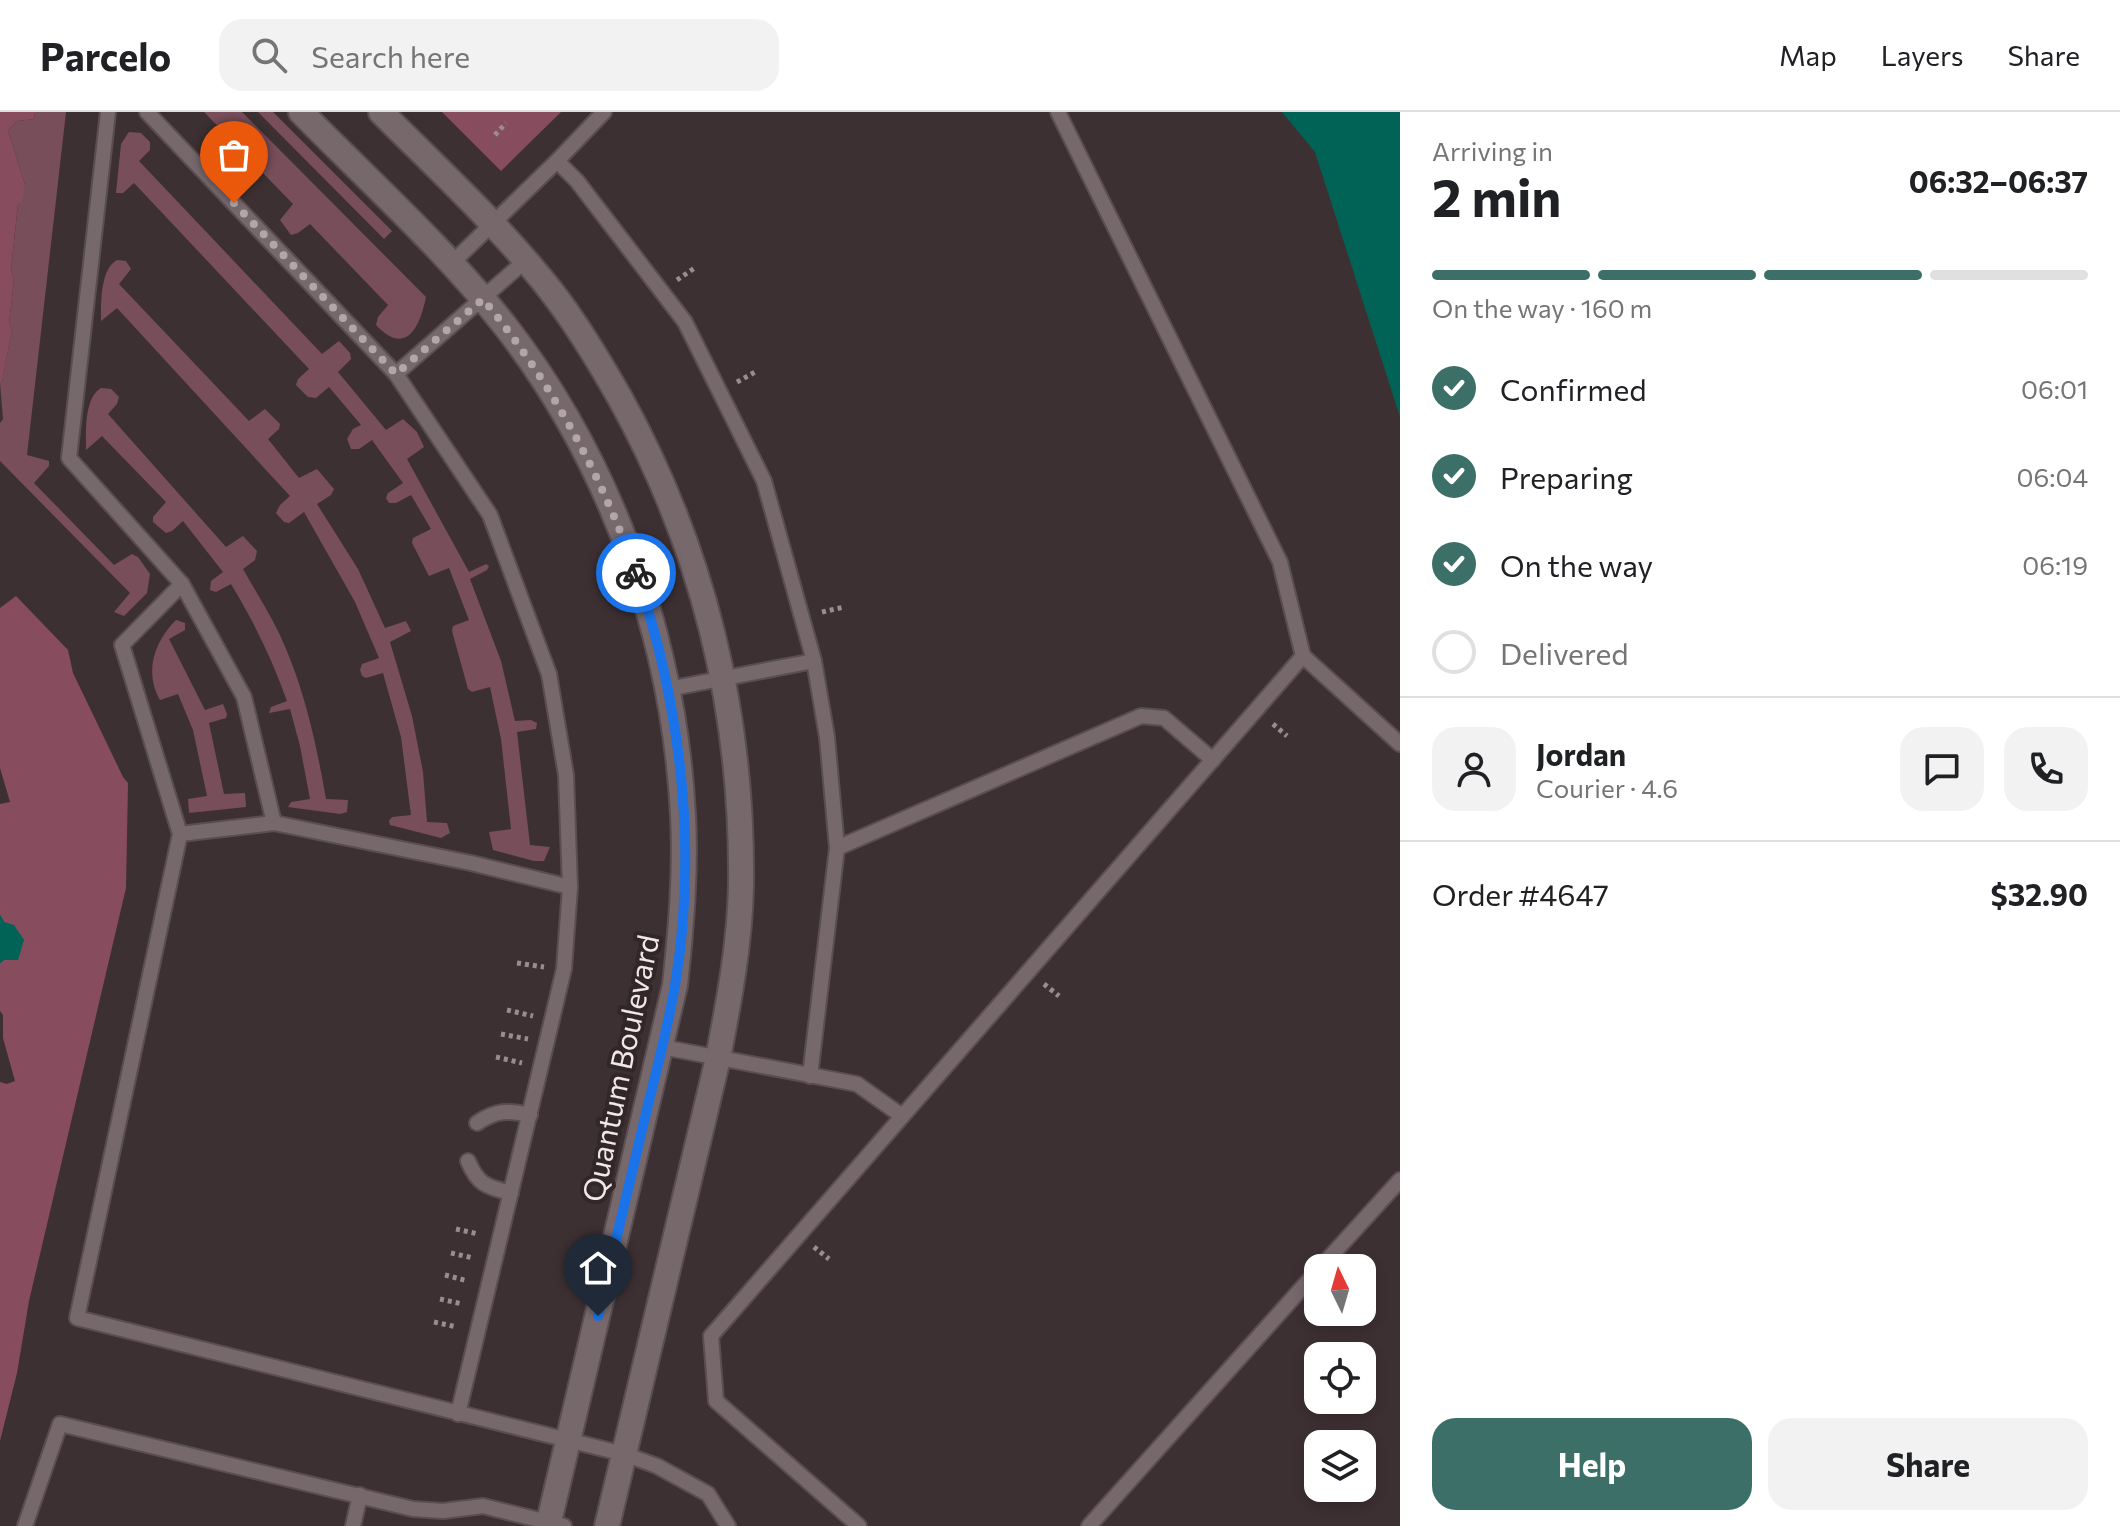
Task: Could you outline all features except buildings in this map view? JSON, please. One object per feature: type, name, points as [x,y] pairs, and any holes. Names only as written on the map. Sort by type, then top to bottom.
[{"type":"street","name":"Quantum Boulevard","points":[[301,112],[452,263],[507,329],[551,394],[604,492],[647,605],[668,689],[679,760],[684,872],[675,985],[569,1439],[554,1525]]},
{"type":"street","points":[[381,112],[492,223],[552,293],[595,355],[649,450],[691,556],[708,609],[723,678],[737,771],[741,886],[733,981],[718,1058],[607,1526]]},
{"type":"lane","points":[[108,112],[69,458],[182,584],[244,697],[274,823]]},
{"type":"lane","points":[[147,112],[396,374],[490,515],[549,674],[566,775],[570,887],[564,969],[458,1414]]},
{"type":"lane","points":[[452,263],[604,112]]},
{"type":"lane","points":[[1058,112],[1280,562],[1303,656],[1400,744]]},
{"type":"lane","points":[[557,161],[577,181],[685,322],[764,481],[814,661],[827,737],[837,848],[810,1076]]},
{"type":"lane","points":[[396,374],[525,261]]},
{"type":"lane","points":[[182,584],[122,645],[180,834],[77,1318],[624,1454],[657,1466],[708,1494],[728,1526]]},
{"type":"lane","points":[[859,1526],[716,1401],[711,1336],[1303,656]]},
{"type":"lane","points":[[668,689],[814,661]]},
{"type":"lane","points":[[837,848],[1141,716],[1164,718],[1213,760]]},
{"type":"lane","points":[[180,834],[274,823],[471,863],[570,887]]},
{"type":"lane","points":[[662,1047],[857,1084],[902,1116]]},
{"type":"lane","points":[[477,1123],[491,1113],[509,1110],[530,1115]]},
{"type":"lane","points":[[468,1161],[476,1179],[491,1188],[511,1193]]},
{"type":"lane","points":[[1333,1254],[1400,1180]]},
{"type":"lane","points":[[1089,1526],[1304,1286]]},
{"type":"lane","points":[[25,1526],[60,1424],[413,1509],[443,1511],[483,1506],[554,1525]]},
{"type":"lane","points":[[353,1526],[360,1495]]},
{"type":"path","points":[[495,135],[506,123]]},
{"type":"path","points":[[678,279],[696,267]]},
{"type":"path","points":[[738,381],[757,371]]},
{"type":"path","points":[[823,611],[844,607]]},
{"type":"path","points":[[1270,722],[1287,736]]},
{"type":"path","points":[[517,963],[542,967]]},
{"type":"path","points":[[1042,983],[1059,996]]},
{"type":"path","points":[[507,1010],[532,1016]]},
{"type":"path","points":[[501,1034],[527,1039]]},
{"type":"path","points":[[496,1057],[521,1063]]},
{"type":"path","points":[[456,1229],[481,1235]]},
{"type":"path","points":[[813,1245],[829,1259]]},
{"type":"path","points":[[451,1253],[475,1258]]},
{"type":"path","points":[[445,1275],[470,1282]]},
{"type":"path","points":[[440,1299],[465,1305]]},
{"type":"path","points":[[434,1322],[459,1328]]},
{"type":"shaded area","points":[[0,112],[35,112],[34,119],[17,121],[8,130],[25,185],[22,202],[18,204],[11,269],[14,280],[9,323],[12,330],[0,383]]},
{"type":"shaded area","points":[[35,112],[66,112],[27,455],[49,461],[49,466],[34,483],[114,565],[132,554],[138,557],[150,574],[147,593],[124,616],[114,612],[130,593],[0,461],[0,423],[3,419],[0,383],[12,330],[9,323],[14,280],[11,269],[18,204],[25,185],[8,130],[17,121],[34,119]]},
{"type":"shaded area","points":[[204,112],[242,112],[426,297],[420,319],[410,334],[396,338],[376,325],[378,317],[388,305],[310,224],[291,235],[280,220],[293,204]]},
{"type":"shaded area","points":[[258,112],[273,112],[392,231],[384,239]]},
{"type":"shaded area","points":[[442,112],[561,112],[501,171]]},
{"type":"shaded area","points":[[1282,112],[1400,112],[1400,417],[1315,152]]},
{"type":"shaded area","points":[[129,132],[141,133],[150,142],[150,150],[139,161],[322,354],[339,341],[350,353],[351,359],[338,372],[386,430],[403,419],[417,432],[424,447],[407,459],[469,572],[486,564],[489,566],[470,579],[501,661],[515,721],[531,720],[537,723],[536,729],[517,732],[530,845],[550,847],[544,861],[493,850],[489,832],[511,829],[501,739],[490,687],[472,692],[468,689],[452,631],[453,626],[469,620],[449,568],[429,576],[412,543],[413,538],[431,529],[411,495],[389,503],[386,498],[388,493],[403,483],[372,440],[359,449],[351,449],[347,439],[353,429],[361,425],[329,387],[316,398],[308,397],[296,385],[309,369],[134,183],[123,193],[116,193],[121,144]]},
{"type":"shaded area","points":[[117,260],[126,261],[131,269],[119,284],[249,421],[265,409],[280,424],[268,439],[299,478],[317,469],[334,489],[331,495],[317,504],[358,569],[385,628],[406,621],[411,631],[390,642],[412,716],[423,772],[427,822],[447,823],[450,833],[441,838],[390,825],[392,817],[411,815],[401,737],[383,673],[366,678],[362,676],[362,664],[379,658],[355,602],[304,512],[289,523],[276,513],[290,496],[117,308],[101,321],[104,279]]},
{"type":"shaded area","points":[[101,388],[111,389],[119,397],[108,414],[226,547],[243,536],[257,551],[255,560],[243,569],[279,633],[295,673],[313,735],[326,799],[348,800],[347,812],[340,814],[288,807],[291,802],[310,799],[290,709],[269,713],[271,707],[287,701],[269,656],[231,584],[216,592],[210,590],[211,581],[223,572],[183,521],[166,533],[153,522],[153,517],[166,502],[102,436],[86,450],[89,407],[91,399]]},
{"type":"shaded area","points":[[16,596],[68,650],[73,673],[128,783],[126,888],[29,1301],[17,1373],[0,1441],[0,1082],[7,1084],[15,1081],[3,1038],[3,1015],[0,1011],[4,922],[0,915],[0,804],[10,802],[0,768],[0,608]]},
{"type":"shaded area","points":[[176,620],[185,623],[185,630],[169,639],[205,710],[223,704],[227,714],[226,718],[209,723],[224,794],[245,793],[246,807],[189,813],[188,799],[207,796],[193,730],[178,694],[160,700],[152,668],[162,638]]},
{"type":"shaded area","points":[[0,915],[4,922],[14,925],[24,940],[18,960],[0,963]]},
{"type":"way so far","points":[[234,203],[396,374],[483,299],[551,394],[579,442],[604,492],[636,573]]},
{"type":"route","points":[[598,1316],[675,985],[684,872],[679,760],[668,689],[636,573]]}]
